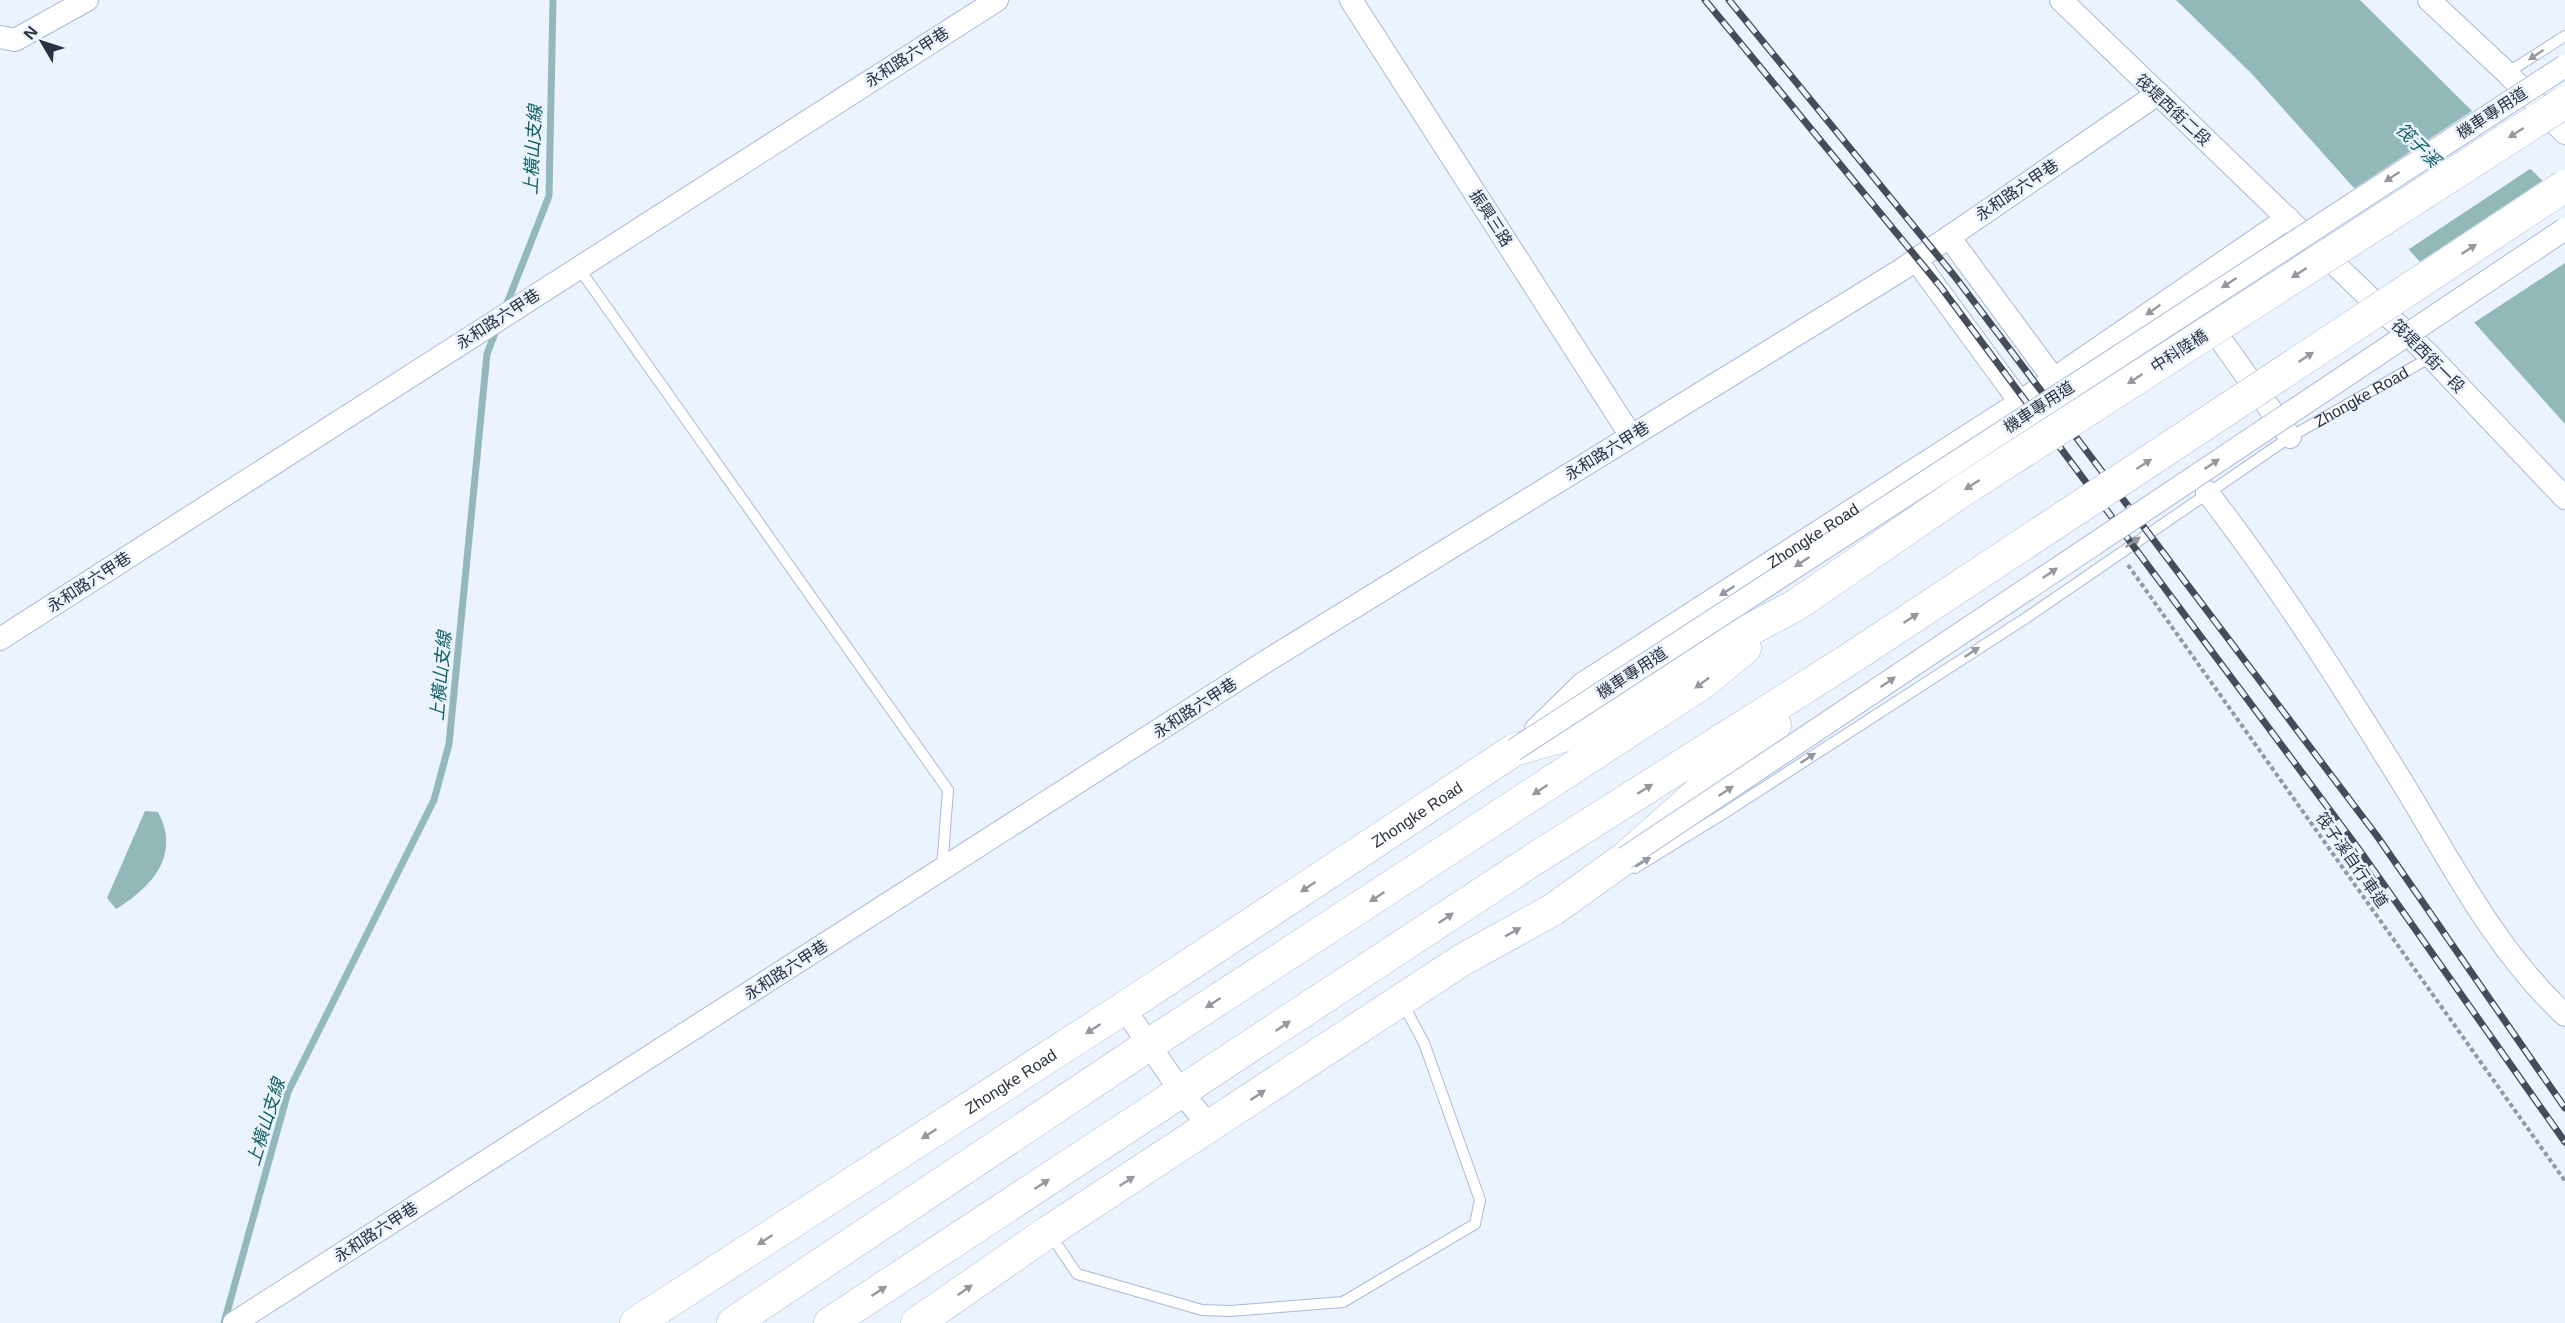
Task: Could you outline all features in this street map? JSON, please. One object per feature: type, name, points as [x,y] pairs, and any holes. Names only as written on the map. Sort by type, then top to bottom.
[{"type":"street","points":[[0,37],[15,40],[87,0]]},
{"type":"street","name":"永和路六甲巷","points":[[0,639],[996,0]]},
{"type":"street","name":"振興三路","points":[[1351,0],[1631,436]]},
{"type":"street","name":"筏堤西街二段","points":[[2061,0],[2156,95],[2288,218]]},
{"type":"street","points":[[2429,0],[2507,73],[2565,134]]},
{"type":"street","name":"機車專用道","points":[[1514,750],[2565,66]]},
{"type":"street","name":"永和路六甲巷","points":[[234,1323],[1265,662],[1916,260],[2156,95]]},
{"type":"street","name":"中科陸橋","points":[[1796,605],[1972,484],[2565,102]]},
{"type":"street","points":[[830,1323],[1528,863],[1845,662],[2565,186]]},
{"type":"street","name":"Zhongke Road","points":[[636,1323],[1124,1008],[1514,750],[1582,684],[2020,402],[2288,218]]},
{"type":"street","name":"筏堤西街一段","points":[[2288,218],[2431,357],[2565,498]]},
{"type":"street","points":[[917,1323],[1048,1232],[1462,960],[1554,909],[1625,858],[2565,229]]},
{"type":"street","points":[[1949,237],[2054,379]]},
{"type":"street","points":[[1916,260],[2020,402]]},
{"type":"street","points":[[2184,288],[2290,437]]},
{"type":"street","points":[[2207,492],[2251,549],[2280,593],[2509,954],[2536,988],[2565,1016]]},
{"type":"street","points":[[1514,750],[1570,734],[1706,653],[1796,605]]},
{"type":"street","points":[[733,1323],[1150,1044],[1701,684],[1796,605]]},
{"type":"street","points":[[1625,858],[1845,662]]},
{"type":"street","points":[[1124,1008],[1182,1093],[1210,1127]]},
{"type":"lane","points":[[2507,73],[2565,36]]},
{"type":"lane","points":[[578,267],[948,790],[942,870]]},
{"type":"lane","name":"Zhongke Road","points":[[1554,909],[1634,868],[1726,812],[2026,618],[2119,552],[2290,437],[2431,357]]},
{"type":"lane","points":[[1048,1232],[1077,1274],[1202,1310],[1230,1311],[1343,1302],[1475,1224],[1480,1200],[1424,1043],[1401,1000]]},
{"type":"path","name":"筏子溪自行車道","points":[[2119,552],[2565,1181]]},
{"type":"water","name":"筏子溪","points":[[2176,0],[2360,0],[2565,203],[2565,424],[2252,74]]},
{"type":"water","points":[[145,811],[158,812],[166,842],[164,856],[151,880],[141,891],[116,909],[107,898]]},
{"type":"pier","points":[[2475,109],[2533,167],[2406,251],[2352,190]]},
{"type":"pier","points":[[2545,179],[2565,199],[2565,263],[2472,324],[2418,263]]},
{"type":"waterway","name":"上橫山支線","points":[[506,306],[549,196],[553,0]]},
{"type":"waterway","name":"上橫山支線","points":[[224,1323],[288,1092],[434,800],[449,744],[487,354],[497,328]]},
{"type":"railway","points":[[1705,0],[1940,286],[2358,848],[2565,1142]]},
{"type":"railway","points":[[1729,0],[1956,278],[2377,836],[2565,1108]]}]
